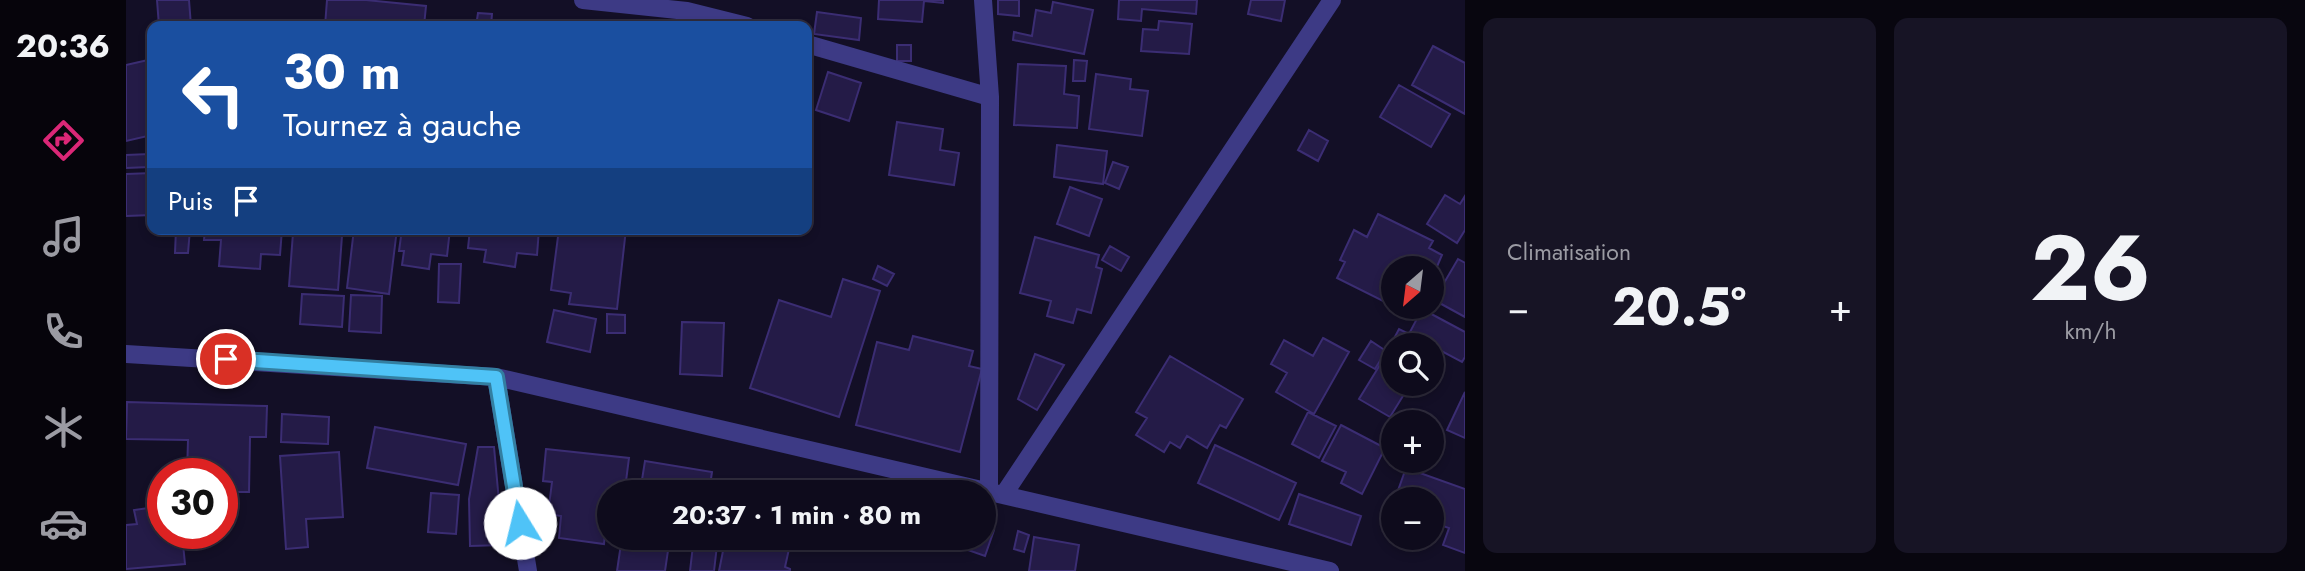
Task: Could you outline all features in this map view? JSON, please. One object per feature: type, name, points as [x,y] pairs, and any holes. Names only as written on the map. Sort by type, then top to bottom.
[{"type":"street","points":[[583,0],[687,10],[728,21]]},
{"type":"street","points":[[983,0],[990,97],[997,492]]},
{"type":"street","points":[[997,492],[1332,0]]},
{"type":"street","points":[[812,45],[990,97]]},
{"type":"street","points":[[126,354],[496,377],[1330,571]]},
{"type":"street","points":[[496,377],[528,571]]},
{"type":"building","points":[[157,0],[189,0],[191,21],[159,21]]},
{"type":"building","points":[[327,0],[366,0],[426,6],[424,21],[325,21]]},
{"type":"building","points":[[879,0],[943,0],[943,3],[924,1],[922,22],[878,19]]},
{"type":"building","points":[[998,0],[1019,0],[1019,16],[998,14]]},
{"type":"building","points":[[1119,0],[1197,0],[1196,14],[1142,9],[1141,21],[1118,19]]},
{"type":"building","points":[[1251,0],[1285,0],[1281,21],[1248,14]]},
{"type":"building","points":[[1053,2],[1093,10],[1084,54],[1013,40],[1014,32],[1032,36],[1036,10],[1051,13]]},
{"type":"building","points":[[817,12],[861,18],[859,40],[814,34]]},
{"type":"building","points":[[478,13],[492,14],[491,21],[477,21]]},
{"type":"building","points":[[1159,21],[1192,24],[1189,54],[1141,51],[1143,29],[1158,30]]},
{"type":"building","points":[[897,45],[911,45],[911,61],[897,61]]},
{"type":"building","points":[[1433,46],[1465,63],[1465,114],[1412,85]]},
{"type":"building","points":[[147,60],[147,136],[126,141],[126,65]]},
{"type":"building","points":[[1074,60],[1087,61],[1085,81],[1073,81]]},
{"type":"building","points":[[1018,64],[1066,66],[1064,94],[1079,96],[1077,128],[1014,125]]},
{"type":"building","points":[[828,72],[861,83],[849,121],[816,110]]},
{"type":"building","points":[[1096,74],[1131,79],[1130,89],[1148,91],[1142,136],[1089,129]]},
{"type":"building","points":[[1399,85],[1450,114],[1431,147],[1380,117]]},
{"type":"building","points":[[897,122],[943,129],[940,150],[959,153],[954,185],[889,175]]},
{"type":"building","points":[[1309,130],[1328,141],[1318,161],[1298,150]]},
{"type":"building","points":[[1057,145],[1107,151],[1103,184],[1054,177]]},
{"type":"building","points":[[147,154],[147,167],[126,168],[126,155]]},
{"type":"building","points":[[1113,162],[1128,167],[1119,189],[1105,183]]},
{"type":"building","points":[[147,173],[147,215],[126,216],[126,174]]},
{"type":"building","points":[[1070,187],[1102,199],[1089,236],[1057,224]]},
{"type":"building","points":[[1445,195],[1460,204],[1465,196],[1465,230],[1457,243],[1427,224]]},
{"type":"building","points":[[1378,214],[1433,241],[1429,248],[1442,255],[1381,256],[1381,300],[1337,278],[1345,262],[1340,260],[1354,230],[1367,237]]},
{"type":"building","points":[[176,235],[190,235],[188,253],[175,253]]},
{"type":"building","points":[[204,235],[282,235],[280,255],[261,254],[260,269],[219,266],[221,240],[204,240]]},
{"type":"building","points":[[293,235],[342,236],[338,290],[289,286]]},
{"type":"building","points":[[353,235],[396,235],[389,294],[347,288]]},
{"type":"building","points":[[401,235],[449,235],[447,256],[431,254],[429,269],[402,265],[404,251],[399,251]]},
{"type":"building","points":[[469,235],[539,235],[537,255],[517,253],[515,267],[484,262],[486,250],[468,248]]},
{"type":"building","points":[[558,235],[625,235],[617,309],[569,304],[571,293],[551,290]]},
{"type":"building","points":[[1035,237],[1099,255],[1096,267],[1102,269],[1091,313],[1077,309],[1073,323],[1047,316],[1051,301],[1020,293]]},
{"type":"building","points":[[1110,246],[1129,257],[1121,271],[1102,260]]},
{"type":"building","points":[[1458,259],[1465,263],[1465,317],[1444,305],[1444,283]]},
{"type":"building","points":[[439,264],[461,264],[459,303],[438,302]]},
{"type":"building","points":[[878,266],[894,274],[887,286],[873,279]]},
{"type":"building","points":[[843,279],[880,291],[839,417],[750,388],[779,300],[831,317]]},
{"type":"building","points":[[302,294],[344,296],[342,327],[300,324]]},
{"type":"building","points":[[351,295],[382,296],[381,333],[349,331]]},
{"type":"building","points":[[554,310],[596,319],[590,352],[547,342]]},
{"type":"building","points":[[607,314],[625,315],[625,333],[607,333]]},
{"type":"building","points":[[1417,319],[1441,319],[1465,332],[1465,357],[1462,362],[1444,352],[1444,333],[1410,333]]},
{"type":"building","points":[[682,322],[724,323],[722,376],[680,374]]},
{"type":"building","points":[[913,336],[973,351],[969,366],[982,369],[960,452],[856,425],[877,342],[909,350]]},
{"type":"building","points":[[1323,338],[1349,352],[1314,414],[1276,392],[1287,373],[1271,364],[1284,340],[1313,356]]},
{"type":"building","points":[[1371,341],[1381,348],[1381,359],[1375,369],[1359,360]]},
{"type":"building","points":[[1035,354],[1064,365],[1037,410],[1018,399]]},
{"type":"building","points":[[1170,356],[1243,399],[1226,428],[1220,425],[1207,448],[1187,436],[1180,448],[1170,442],[1164,452],[1136,435],[1147,418],[1136,412]]},
{"type":"building","points":[[1381,363],[1381,396],[1403,396],[1394,410],[1381,412],[1359,399]]},
{"type":"building","points":[[1465,392],[1465,438],[1447,430]]},
{"type":"building","points":[[127,402],[267,406],[266,437],[250,437],[249,492],[238,492],[238,458],[187,458],[188,440],[126,439]]},
{"type":"building","points":[[1308,412],[1336,426],[1319,458],[1292,444]]},
{"type":"building","points":[[282,414],[329,417],[328,444],[281,442]]},
{"type":"building","points":[[1341,425],[1381,446],[1381,456],[1362,494],[1341,483],[1346,472],[1322,461]]},
{"type":"building","points":[[375,427],[466,444],[458,485],[367,468]]},
{"type":"building","points":[[1215,445],[1296,483],[1279,520],[1198,483]]},
{"type":"building","points":[[478,447],[494,447],[503,545],[470,546],[469,499]]},
{"type":"building","points":[[546,449],[629,458],[626,480],[597,480],[597,543],[559,538],[561,516],[548,514],[552,482],[543,481]]},
{"type":"building","points":[[339,452],[343,517],[306,519],[308,547],[286,549],[280,456]]},
{"type":"building","points":[[645,461],[712,472],[711,480],[642,480]]},
{"type":"building","points":[[1404,473],[1420,473],[1465,489],[1465,553],[1444,545],[1449,528],[1444,526],[1444,487],[1399,487]]},
{"type":"building","points":[[431,493],[459,495],[456,534],[428,532]]},
{"type":"building","points":[[1299,494],[1361,516],[1351,545],[1289,524]]},
{"type":"building","points":[[147,508],[147,549],[184,549],[185,564],[126,569],[126,525],[137,524],[134,510]]},
{"type":"building","points":[[1018,531],[1029,535],[1024,552],[1014,549]]},
{"type":"building","points":[[1034,537],[1079,545],[1075,571],[1029,571]]},
{"type":"building","points":[[620,550],[668,550],[665,571],[617,571]]},
{"type":"building","points":[[692,550],[716,550],[714,571],[690,571]]},
{"type":"building","points":[[723,550],[789,550],[785,567],[790,571],[719,571]]},
{"type":"building","points":[[968,550],[987,550],[985,556]]},
{"type":"route","points":[[226,359],[496,377],[520,523]]}]
